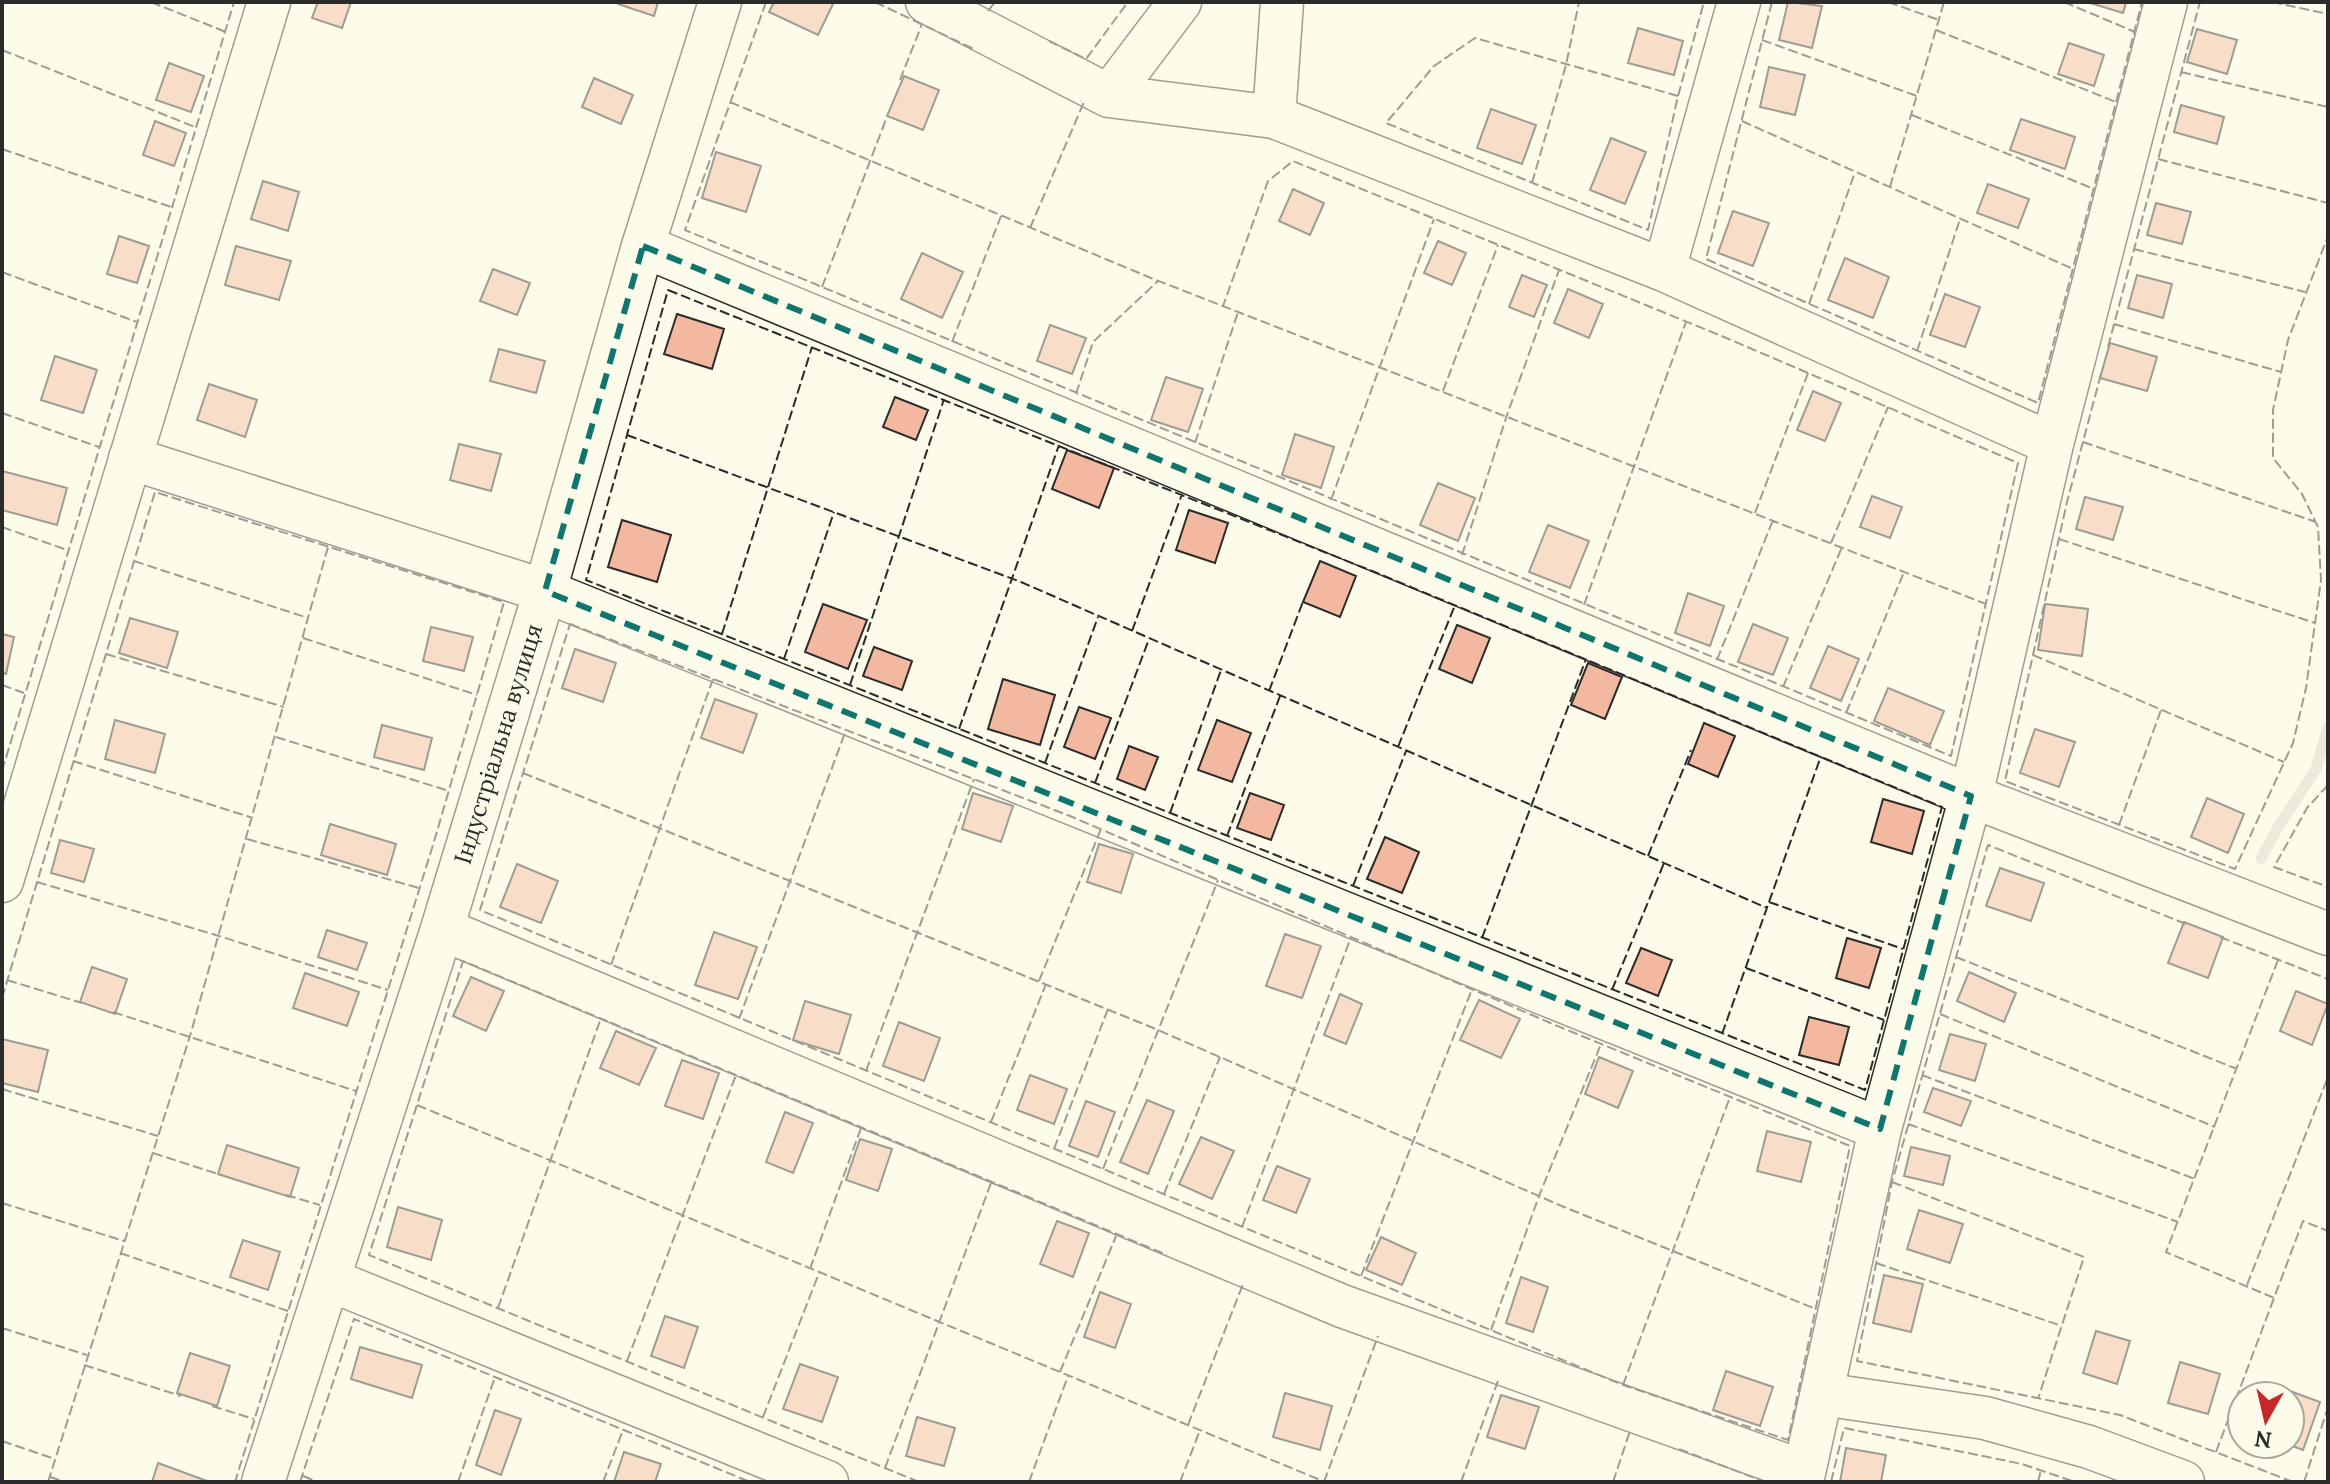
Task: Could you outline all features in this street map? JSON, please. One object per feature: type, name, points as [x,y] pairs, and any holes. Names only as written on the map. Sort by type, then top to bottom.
[{"type":"street","points":[[2,881],[269,2]]},
{"type":"street","name":"Індустріальна вулиця","points":[[263,1482],[442,929],[545,591],[643,246],[720,2]]},
{"type":"street","points":[[927,2],[1109,96],[1274,117],[1664,270],[2052,444]]},
{"type":"street","points":[[1109,96],[1180,2]]},
{"type":"street","points":[[1274,117],[1282,2]]},
{"type":"street","points":[[1664,270],[1739,2]]},
{"type":"street","points":[[442,929],[1342,1306],[1803,1477],[1880,1129],[1971,796],[2052,444],[2166,2]]},
{"type":"street","points":[[643,246],[1971,796],[2328,934]]},
{"type":"street","points":[[130,458],[545,591],[1880,1129]]},
{"type":"street","points":[[330,1280],[827,1482]]},
{"type":"street","points":[[1822,1394],[1985,1418],[2089,1447],[2183,1482]]},
{"type":"highlighted area","points":[[643,246],[1971,796],[1880,1129],[545,591]]},
{"type":"building","points":[[318,2],[351,2],[342,28],[312,18]]},
{"type":"building","points":[[618,2],[658,2],[654,16]]},
{"type":"building","points":[[774,2],[834,2],[818,35],[769,12]]},
{"type":"building","points":[[1788,2],[1822,6],[1812,48],[1779,40]]},
{"type":"building","points":[[2087,2],[2126,2],[2123,13]]},
{"type":"building","points":[[1638,28],[1683,41],[1674,75],[1628,63]]},
{"type":"building","points":[[2197,29],[2237,40],[2227,74],[2187,62]]},
{"type":"building","points":[[2069,43],[2104,55],[2094,86],[2058,74]]},
{"type":"building","points":[[169,63],[204,76],[191,112],[156,100]]},
{"type":"building","points":[[1769,67],[1805,75],[1795,115],[1760,107]]},
{"type":"building","points":[[904,76],[939,90],[923,130],[887,116]]},
{"type":"building","points":[[594,78],[633,95],[621,124],[582,107]]},
{"type":"building","points":[[2181,105],[2224,117],[2217,144],[2174,132]]},
{"type":"building","points":[[1491,109],[1536,125],[1522,164],[1477,148]]},
{"type":"building","points":[[2021,119],[2075,137],[2065,169],[2010,150]]},
{"type":"building","points":[[155,121],[186,133],[174,166],[143,155]]},
{"type":"building","points":[[1611,138],[1646,152],[1625,204],[1590,190]]},
{"type":"building","points":[[716,152],[761,166],[746,212],[702,198]]},
{"type":"building","points":[[263,181],[299,192],[288,231],[251,219]]},
{"type":"building","points":[[1988,184],[2029,199],[2018,228],[1977,213]]},
{"type":"building","points":[[1293,189],[1324,203],[1310,235],[1279,221]]},
{"type":"building","points":[[2156,203],[2191,212],[2182,244],[2147,235]]},
{"type":"building","points":[[1733,211],[1769,223],[1753,266],[1718,253]]},
{"type":"building","points":[[119,236],[149,246],[137,283],[107,274]]},
{"type":"building","points":[[1438,241],[1466,253],[1452,285],[1424,273]]},
{"type":"building","points":[[236,246],[291,261],[279,300],[225,285]]},
{"type":"building","points":[[922,253],[963,272],[942,318],[901,299]]},
{"type":"building","points":[[1845,258],[1889,277],[1873,318],[1828,300]]},
{"type":"building","points":[[493,269],[530,283],[517,315],[480,301]]},
{"type":"building","points":[[1522,275],[1547,285],[1534,317],[1509,307]]},
{"type":"building","points":[[2137,275],[2172,284],[2163,318],[2128,308]]},
{"type":"building","points":[[1568,289],[1603,304],[1589,338],[1554,323]]},
{"type":"building","points":[[1945,294],[1980,307],[1965,347],[1930,335]]},
{"type":"building","points":[[677,314],[724,329],[712,369],[664,354]]},
{"type":"building","points":[[1050,325],[1086,338],[1072,374],[1037,361]]},
{"type":"building","points":[[2110,343],[2157,357],[2147,391],[2100,378]]},
{"type":"building","points":[[499,349],[545,361],[536,393],[490,381]]},
{"type":"building","points":[[55,356],[97,370],[83,413],[41,400]]},
{"type":"building","points":[[1166,377],[1203,389],[1188,432],[1151,420]]},
{"type":"building","points":[[209,384],[257,400],[245,437],[197,420]]},
{"type":"building","points":[[1813,391],[1841,403],[1825,441],[1797,430]]},
{"type":"building","points":[[895,397],[928,410],[916,440],[883,427]]},
{"type":"building","points":[[1295,434],[1334,447],[1321,488],[1282,475]]},
{"type":"building","points":[[459,444],[501,454],[491,491],[450,480]]},
{"type":"building","points":[[1067,450],[1114,468],[1099,508],[1052,489]]},
{"type":"building","points":[[2,471],[67,488],[57,525],[2,510]]},
{"type":"building","points":[[1438,483],[1475,498],[1458,541],[1420,525]]},
{"type":"building","points":[[1872,496],[1902,507],[1890,538],[1860,527]]},
{"type":"building","points":[[2085,497],[2123,507],[2113,540],[2076,529]]},
{"type":"building","points":[[1189,510],[1228,523],[1215,563],[1176,550]]},
{"type":"building","points":[[622,520],[671,535],[657,582],[608,567]]},
{"type":"building","points":[[1548,525],[1589,541],[1570,588],[1529,572]]},
{"type":"building","points":[[1320,561],[1356,576],[1340,617],[1303,602]]},
{"type":"building","points":[[1688,593],[1724,606],[1710,646],[1675,633]]},
{"type":"building","points":[[823,604],[867,620],[848,669],[805,652]]},
{"type":"building","points":[[2045,604],[2088,609],[2082,656],[2038,650]]},
{"type":"building","points":[[130,618],[178,632],[167,668],[119,653]]},
{"type":"building","points":[[1753,624],[1788,638],[1773,675],[1738,662]]},
{"type":"building","points":[[1457,625],[1490,638],[1472,683],[1439,669]]},
{"type":"building","points":[[431,627],[473,637],[464,671],[423,661]]},
{"type":"building","points":[[2,634],[14,637],[6,674],[2,673]]},
{"type":"building","points":[[1828,646],[1859,659],[1841,701],[1810,688]]},
{"type":"building","points":[[874,647],[912,661],[902,690],[863,676]]},
{"type":"building","points":[[575,649],[616,663],[603,702],[562,688]]},
{"type":"building","points":[[1588,663],[1622,677],[1605,719],[1571,705]]},
{"type":"building","points":[[1003,679],[1055,695],[1040,745],[988,729]]},
{"type":"building","points":[[1888,688],[1944,711],[1930,745],[1874,721]]},
{"type":"building","points":[[715,699],[757,714],[743,753],[701,738]]},
{"type":"building","points":[[1079,707],[1111,718],[1095,759],[1064,747]]},
{"type":"building","points":[[115,720],[165,734],[155,773],[105,759]]},
{"type":"building","points":[[1217,720],[1251,733],[1232,782],[1198,770]]},
{"type":"building","points":[[1704,723],[1735,736],[1718,777],[1688,764]]},
{"type":"building","points":[[382,725],[432,738],[424,770],[374,757]]},
{"type":"building","points":[[2035,729],[2075,742],[2059,787],[2020,773]]},
{"type":"building","points":[[1129,746],[1158,757],[1145,790],[1117,779]]},
{"type":"building","points":[[973,793],[1013,806],[1001,842],[962,829]]},
{"type":"building","points":[[1250,793],[1284,805],[1271,840],[1237,828]]},
{"type":"building","points":[[2207,798],[2244,814],[2228,853],[2191,837]]},
{"type":"building","points":[[1883,799],[1924,811],[1912,854],[1871,842]]},
{"type":"building","points":[[330,824],[396,844],[387,875],[321,855]]},
{"type":"building","points":[[1385,837],[1419,852],[1402,893],[1367,879]]},
{"type":"building","points":[[60,840],[94,849],[84,882],[51,873]]},
{"type":"building","points":[[1099,844],[1133,854],[1121,893],[1087,882]]},
{"type":"building","points":[[517,864],[558,881],[541,923],[500,907]]},
{"type":"building","points":[[2000,868],[2044,883],[2031,921],[1986,906]]},
{"type":"building","points":[[2184,922],[2223,937],[2208,978],[2168,963]]},
{"type":"building","points":[[327,930],[367,943],[357,970],[318,957]]},
{"type":"building","points":[[714,932],[757,947],[738,999],[695,985]]},
{"type":"building","points":[[1285,934],[1321,946],[1302,998],[1266,986]]},
{"type":"building","points":[[1847,938],[1881,948],[1869,988],[1836,978]]},
{"type":"building","points":[[1641,948],[1672,960],[1658,996],[1626,983]]},
{"type":"building","points":[[92,967],[127,979],[115,1014],[80,1002]]},
{"type":"building","points":[[1969,972],[2016,993],[2004,1022],[1957,1001]]},
{"type":"building","points":[[305,973],[359,992],[347,1026],[293,1008]]},
{"type":"building","points":[[471,977],[504,991],[486,1031],[453,1016]]},
{"type":"building","points":[[2296,991],[2328,1004],[2312,1045],[2280,1031]]},
{"type":"building","points":[[1340,994],[1362,1004],[1346,1044],[1324,1035]]},
{"type":"building","points":[[1479,1000],[1520,1019],[1501,1058],[1460,1040]]},
{"type":"building","points":[[805,1001],[851,1015],[839,1054],[793,1040]]},
{"type":"building","points":[[1809,1017],[1849,1027],[1839,1065],[1799,1055]]},
{"type":"building","points":[[899,1022],[940,1038],[924,1081],[883,1066]]},
{"type":"building","points":[[616,1031],[656,1048],[639,1085],[600,1068]]},
{"type":"building","points":[[1950,1034],[1986,1044],[1975,1081],[1939,1070]]},
{"type":"building","points":[[2,1039],[48,1050],[38,1092],[2,1083]]},
{"type":"building","points":[[1599,1057],[1633,1071],[1618,1108],[1585,1094]]},
{"type":"building","points":[[682,1060],[719,1073],[703,1119],[665,1106]]},
{"type":"building","points":[[1030,1075],[1067,1089],[1054,1124],[1017,1110]]},
{"type":"building","points":[[1933,1088],[1971,1101],[1961,1126],[1924,1112]]},
{"type":"building","points":[[1147,1100],[1174,1111],[1148,1174],[1120,1162]]},
{"type":"building","points":[[1086,1101],[1115,1112],[1098,1157],[1069,1146]]},
{"type":"building","points":[[785,1112],[813,1123],[793,1173],[766,1162]]},
{"type":"building","points":[[1767,1131],[1811,1142],[1801,1182],[1757,1171]]},
{"type":"building","points":[[1201,1137],[1234,1151],[1212,1199],[1179,1184]]},
{"type":"building","points":[[860,1139],[892,1149],[878,1191],[846,1180]]},
{"type":"building","points":[[227,1145],[299,1168],[290,1197],[218,1174]]},
{"type":"building","points":[[1911,1147],[1950,1156],[1943,1185],[1904,1176]]},
{"type":"building","points":[[1277,1166],[1310,1179],[1296,1213],[1263,1200]]},
{"type":"building","points":[[398,1207],[442,1220],[431,1260],[387,1247]]},
{"type":"building","points":[[1919,1210],[1963,1224],[1950,1263],[1907,1249]]},
{"type":"building","points":[[1057,1221],[1089,1233],[1073,1277],[1040,1264]]},
{"type":"building","points":[[1381,1237],[1416,1253],[1402,1285],[1366,1270]]},
{"type":"building","points":[[243,1240],[280,1252],[268,1290],[230,1277]]},
{"type":"building","points":[[1884,1275],[1923,1284],[1911,1332],[1873,1323]]},
{"type":"building","points":[[1521,1277],[1548,1287],[1533,1332],[1506,1323]]},
{"type":"building","points":[[1100,1292],[1131,1304],[1115,1348],[1084,1337]]},
{"type":"building","points":[[665,1316],[698,1327],[684,1368],[651,1356]]},
{"type":"building","points":[[2096,1331],[2130,1341],[2117,1384],[2083,1373]]},
{"type":"building","points":[[360,1347],[422,1365],[412,1398],[351,1379]]},
{"type":"building","points":[[190,1353],[230,1366],[217,1406],[177,1393]]},
{"type":"building","points":[[2180,1362],[2220,1374],[2208,1414],[2168,1403]]},
{"type":"building","points":[[800,1364],[838,1377],[822,1422],[783,1409]]},
{"type":"building","points":[[1726,1371],[1773,1387],[1760,1426],[1713,1410]]},
{"type":"building","points":[[1285,1393],[1332,1406],[1320,1450],[1273,1437]]},
{"type":"building","points":[[1501,1395],[1539,1407],[1525,1449],[1487,1437]]},
{"type":"building","points":[[2306,1397],[2320,1402],[2306,1442]]},
{"type":"building","points":[[495,1410],[521,1419],[501,1475],[476,1465]]},
{"type":"building","points":[[917,1417],[955,1428],[944,1466],[906,1456]]},
{"type":"building","points":[[1846,1448],[1886,1455],[1881,1482],[1840,1482]]},
{"type":"building","points":[[624,1452],[661,1464],[655,1482],[614,1482]]},
{"type":"building","points":[[158,1463],[207,1481],[207,1482],[152,1482]]},
{"type":"waterway","points":[[2261,859],[2316,769],[2328,727]]},
{"type":"fence","points":[[151,2],[226,32]]},
{"type":"fence","points":[[2,771],[234,2]]},
{"type":"fence","points":[[766,2],[685,230],[1951,756],[2018,463],[1724,337],[1293,161],[1268,181],[1223,306]]},
{"type":"fence","points":[[875,2],[976,50]]},
{"type":"fence","points":[[988,11],[995,2]]},
{"type":"fence","points":[[1049,41],[1086,59],[1128,2]]},
{"type":"fence","points":[[1532,183],[1566,65],[1579,2]]},
{"type":"fence","points":[[1678,96],[1475,38],[1434,66],[1386,123],[1648,230],[1678,96],[1704,2]]},
{"type":"fence","points":[[1772,2],[1706,259],[2038,403],[2142,2]]},
{"type":"fence","points":[[1888,2],[1939,20]]},
{"type":"fence","points":[[1890,187],[1944,2]]},
{"type":"fence","points":[[2064,2],[2135,32]]},
{"type":"fence","points":[[2108,347],[2200,2]]},
{"type":"fence","points":[[2272,2],[2328,14]]},
{"type":"fence","points":[[900,80],[922,24]]},
{"type":"fence","points":[[1936,30],[2116,102]]},
{"type":"fence","points":[[1762,40],[1917,96]]},
{"type":"fence","points":[[2,50],[195,127]]},
{"type":"fence","points":[[2181,72],[2328,107]]},
{"type":"fence","points":[[1030,228],[1084,102],[1081,101]]},
{"type":"fence","points":[[730,102],[1151,278],[1986,604]]},
{"type":"fence","points":[[822,287],[888,114]]},
{"type":"fence","points":[[1912,115],[2094,189]]},
{"type":"fence","points":[[1742,121],[2073,269]]},
{"type":"fence","points":[[2,149],[171,207]]},
{"type":"fence","points":[[2158,159],[2328,203]]},
{"type":"fence","points":[[1809,304],[1855,172]]},
{"type":"fence","points":[[952,342],[1001,216]]},
{"type":"fence","points":[[1331,500],[1434,219]]},
{"type":"fence","points":[[1917,351],[1960,219]]},
{"type":"fence","points":[[2101,374],[2067,502],[2005,781],[2235,869],[2293,743],[2306,688],[2321,580],[2318,527],[2302,494],[2273,458],[2273,410],[2288,340],[2328,236]]},
{"type":"fence","points":[[1443,391],[1498,245]]},
{"type":"fence","points":[[2134,249],[2305,292]]},
{"type":"fence","points":[[1462,555],[1507,415],[1559,270]]},
{"type":"fence","points":[[2,272],[137,322]]},
{"type":"fence","points":[[1076,394],[1093,342],[1158,281]]},
{"type":"fence","points":[[668,290],[1377,573],[1942,807],[1865,1090],[586,580],[668,290]]},
{"type":"fence","points":[[1195,443],[1238,312]]},
{"type":"fence","points":[[1584,605],[1686,322]]},
{"type":"fence","points":[[2114,324],[2281,372]]},
{"type":"fence","points":[[722,634],[812,347]]},
{"type":"fence","points":[[1755,513],[1808,373]]},
{"type":"fence","points":[[850,685],[944,399]]},
{"type":"fence","points":[[1831,543],[1888,407]]},
{"type":"fence","points":[[2,413],[99,447]]},
{"type":"fence","points":[[627,435],[1021,582],[1767,908]]},
{"type":"fence","points":[[2083,442],[2316,522]]},
{"type":"fence","points":[[959,729],[1059,445]]},
{"type":"fence","points":[[2,998],[155,492],[504,602],[433,845],[235,1482]]},
{"type":"fence","points":[[1132,631],[1182,494]]},
{"type":"fence","points":[[784,659],[834,512]]},
{"type":"fence","points":[[1717,660],[1773,520]]},
{"type":"fence","points":[[2,527],[67,550]]},
{"type":"fence","points":[[2059,539],[2315,623]]},
{"type":"fence","points":[[48,1482],[190,1036],[328,547]]},
{"type":"fence","points":[[1783,687],[1842,547]]},
{"type":"fence","points":[[134,561],[308,618]]},
{"type":"fence","points":[[1846,713],[1904,572]]},
{"type":"fence","points":[[1269,691],[1304,599]]},
{"type":"fence","points":[[1398,747],[1455,605]]},
{"type":"fence","points":[[1045,763],[1098,617]]},
{"type":"fence","points":[[570,624],[1070,816],[1555,1025],[1850,1146],[1788,1440],[1623,1385],[480,910],[570,624]]},
{"type":"fence","points":[[303,638],[477,695]]},
{"type":"fence","points":[[1095,783],[1149,639]]},
{"type":"fence","points":[[106,654],[284,707]]},
{"type":"fence","points":[[2033,655],[2284,762]]},
{"type":"fence","points":[[1482,938],[1586,659]]},
{"type":"fence","points":[[1170,813],[1221,670]]},
{"type":"fence","points":[[611,965],[713,679]]},
{"type":"fence","points":[[2,685],[24,693]]},
{"type":"fence","points":[[1227,836],[1280,696]]},
{"type":"fence","points":[[2119,825],[2161,710]]},
{"type":"fence","points":[[739,1019],[846,730]]},
{"type":"fence","points":[[276,737],[449,791]]},
{"type":"fence","points":[[1648,856],[1691,750]]},
{"type":"fence","points":[[1353,886],[1406,751]]},
{"type":"fence","points":[[1722,1034],[1821,756]]},
{"type":"fence","points":[[73,761],[253,818]]},
{"type":"fence","points":[[523,773],[1151,1027],[1564,1207],[1816,1309]]},
{"type":"fence","points":[[866,1071],[974,779]]},
{"type":"fence","points":[[2328,785],[2307,808],[2274,867],[2328,887]]},
{"type":"fence","points":[[1039,981],[1101,829]]},
{"type":"fence","points":[[247,839],[419,888]]},
{"type":"fence","points":[[2186,924],[1988,845],[1892,1182],[1857,1361],[2120,1415],[2293,1482]]},
{"type":"fence","points":[[1612,990],[1664,863]]},
{"type":"fence","points":[[1103,1169],[1218,880]]},
{"type":"fence","points":[[37,882],[388,990]]},
{"type":"fence","points":[[1769,902],[1903,949]]},
{"type":"fence","points":[[1242,1227],[1351,937]]},
{"type":"fence","points":[[2220,937],[2328,979]]},
{"type":"fence","points":[[1956,957],[2237,1069]]},
{"type":"fence","points":[[2278,960],[2166,1252],[2274,1298],[2303,1221],[2328,1231]]},
{"type":"fence","points":[[919,1482],[369,1255],[463,961],[1167,1255]]},
{"type":"fence","points":[[1746,968],[1884,1020]]},
{"type":"fence","points":[[7,980],[82,1003]]},
{"type":"fence","points":[[991,1122],[1046,984]]},
{"type":"fence","points":[[1361,1276],[1472,989]]},
{"type":"fence","points":[[1054,1149],[1108,1009]]},
{"type":"fence","points":[[113,1012],[356,1091]]},
{"type":"fence","points":[[1940,1014],[2215,1127]]},
{"type":"fence","points":[[498,1308],[601,1018]]},
{"type":"fence","points":[[1491,1330],[1539,1196],[1601,1044]]},
{"type":"fence","points":[[1164,1194],[1220,1057]]},
{"type":"fence","points":[[627,1361],[736,1075]]},
{"type":"fence","points":[[1922,1075],[2195,1179]]},
{"type":"fence","points":[[2247,1285],[2328,1077]]},
{"type":"fence","points":[[2,1089],[158,1136]]},
{"type":"fence","points":[[1623,1385],[1730,1097]]},
{"type":"fence","points":[[417,1105],[1325,1482]]},
{"type":"fence","points":[[1908,1124],[2178,1222]]},
{"type":"fence","points":[[810,1269],[861,1128]]},
{"type":"fence","points":[[153,1153],[221,1175]]},
{"type":"fence","points":[[1892,1182],[2084,1257],[2038,1399]]},
{"type":"fence","points":[[885,1468],[991,1183]]},
{"type":"fence","points":[[286,1195],[320,1205]]},
{"type":"fence","points":[[2,1203],[124,1241]]},
{"type":"fence","points":[[1060,1372],[1116,1236]]},
{"type":"fence","points":[[120,1253],[288,1311]]},
{"type":"fence","points":[[1876,1263],[2062,1326]]},
{"type":"fence","points":[[763,1417],[819,1273]]},
{"type":"fence","points":[[1188,1425],[1243,1284]]},
{"type":"fence","points":[[2216,1452],[2274,1298]]},
{"type":"fence","points":[[300,1482],[354,1319],[750,1482]]},
{"type":"fence","points":[[2,1328],[87,1355]]},
{"type":"fence","points":[[1324,1482],[1378,1336]]},
{"type":"fence","points":[[84,1365],[181,1396]]},
{"type":"fence","points":[[1029,1482],[1068,1376]]},
{"type":"fence","points":[[458,1482],[495,1377]]},
{"type":"fence","points":[[1461,1482],[1498,1381]]},
{"type":"fence","points":[[212,1406],[254,1419]]},
{"type":"fence","points":[[2304,1482],[2328,1407]]},
{"type":"fence","points":[[1831,1482],[1844,1428],[2022,1464],[2075,1482]]},
{"type":"fence","points":[[603,1482],[623,1430]]},
{"type":"fence","points":[[1180,1482],[1200,1430]]},
{"type":"fence","points":[[1613,1482],[1630,1431]]},
{"type":"fence","points":[[2,1441],[55,1459]]},
{"type":"fence","points":[[1679,1449],[1765,1482]]},
{"type":"fence","points":[[2038,1482],[2041,1470]]},
{"type":"fence","points":[[303,1476],[318,1482]]},
{"type":"fence","points":[[50,1477],[66,1482]]}]
